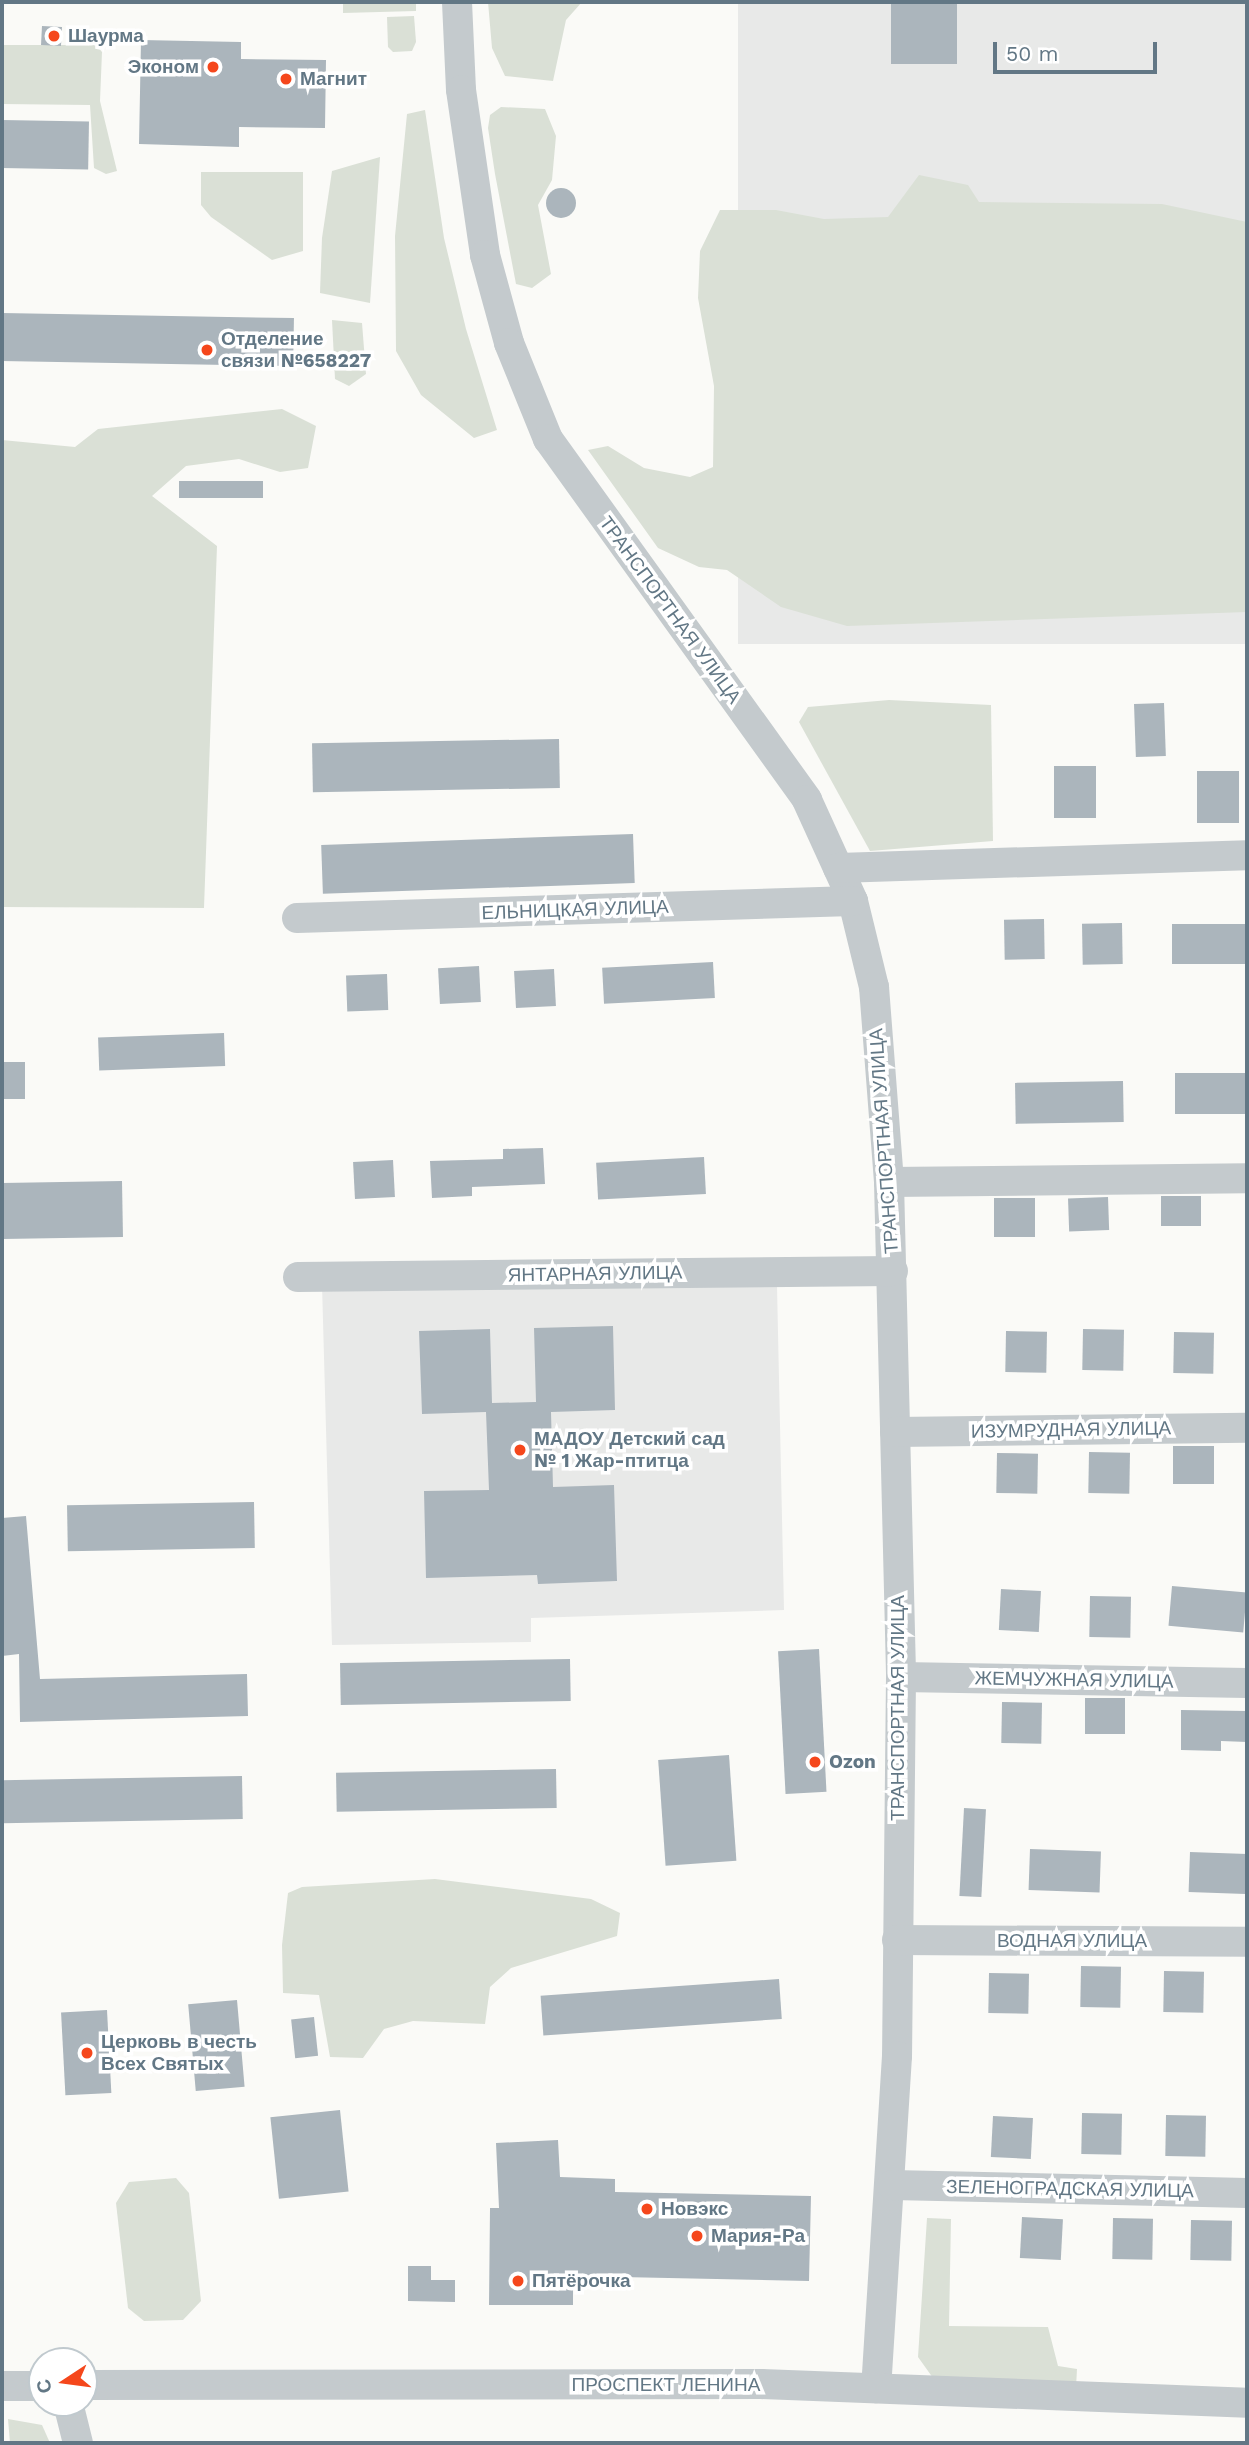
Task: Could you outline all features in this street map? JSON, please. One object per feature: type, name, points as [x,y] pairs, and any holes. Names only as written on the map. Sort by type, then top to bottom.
[{"type":"street","name":"ТРАНСПОРТНАЯ УЛИЦА","points":[[457,2],[461,90],[485,255],[509,343],[548,439],[807,800],[853,901],[874,986],[890,1182],[901,1677],[892,2185],[876,2388]]},
{"type":"street","points":[[838,868],[1247,855]]},
{"type":"street","name":"ЕЛЬНИЦКАЯ УЛИЦА","points":[[297,918],[853,901]]},
{"type":"street","points":[[890,1182],[1247,1178]]},
{"type":"street","name":"ЯНТАРНАЯ УЛИЦА","points":[[298,1277],[892,1271]]},
{"type":"street","name":"ИЗУМРУДНАЯ УЛИЦА","points":[[895,1433],[1247,1428]]},
{"type":"street","name":"ЖЕМЧУЖНАЯ УЛИЦА","points":[[901,1677],[1247,1684]]},
{"type":"street","name":"ВОДНАЯ УЛИЦА","points":[[897,1940],[1247,1942]]},
{"type":"street","name":"ЗЕЛЕНОГРАДСКАЯ УЛИЦА","points":[[892,2185],[1247,2193]]},
{"type":"street","name":"ПРОСПЕКТ ЛЕНИНА","points":[[98,2385],[876,2388],[1247,2403]]},
{"type":"street","points":[[2,2386],[28,2386]]},
{"type":"street","points":[[72,2417],[78,2443]]},
{"type":"shaded area","points":[[343,2],[416,2],[416,11],[343,13]]},
{"type":"shaded area","points":[[488,2],[582,2],[566,20],[553,81],[505,76],[492,48]]},
{"type":"shaded area","points":[[738,2],[1247,2],[1247,644],[738,644]]},
{"type":"shaded area","points":[[414,16],[416,42],[412,51],[393,52],[388,47],[387,17]]},
{"type":"shaded area","points":[[2,45],[96,45],[102,52],[100,101],[117,171],[106,174],[94,168],[90,105],[2,104]]},
{"type":"shaded area","points":[[501,107],[545,109],[556,136],[552,180],[538,205],[551,274],[532,288],[516,284],[495,174],[488,128],[490,115]]},
{"type":"shaded area","points":[[425,110],[444,238],[466,329],[497,430],[474,438],[421,395],[396,351],[395,236],[407,114]]},
{"type":"shaded area","points":[[380,157],[370,303],[320,293],[322,238],[332,171]]},
{"type":"shaded area","points":[[201,172],[303,172],[303,251],[272,260],[211,217],[201,205]]},
{"type":"shaded area","points":[[919,175],[968,185],[979,202],[1162,204],[1247,222],[1247,612],[847,626],[781,607],[727,570],[699,567],[658,548],[588,450],[608,446],[644,468],[690,477],[713,467],[714,386],[698,298],[700,251],[720,210],[776,210],[824,219],[888,217]]},
{"type":"shaded area","points":[[332,320],[362,323],[366,374],[349,386],[335,379]]},
{"type":"shaded area","points":[[282,409],[316,426],[308,468],[280,472],[239,459],[186,466],[152,496],[217,546],[204,908],[2,907],[2,440],[75,447],[98,429]]},
{"type":"shaded area","points":[[889,700],[991,705],[993,841],[870,851],[799,722],[808,707]]},
{"type":"shaded area","points":[[322,1285],[777,1286],[784,1610],[531,1618],[531,1642],[332,1645]]},
{"type":"shaded area","points":[[435,1879],[591,1899],[620,1913],[617,1936],[511,1968],[490,1987],[485,2024],[413,2021],[384,2029],[363,2058],[330,2057],[319,1995],[283,1993],[282,1945],[288,1893],[302,1887]]},
{"type":"shaded area","points":[[176,2178],[189,2193],[201,2301],[183,2320],[144,2321],[128,2308],[116,2203],[129,2182]]},
{"type":"shaded area","points":[[927,2218],[951,2219],[949,2326],[1048,2327],[1058,2366],[1077,2369],[1076,2388],[933,2378],[918,2357]]},
{"type":"shaded area","points":[[8,2419],[42,2425],[50,2443],[10,2443]]},
{"type":"building","points":[[891,2],[957,2],[957,64],[891,64]]},
{"type":"building","points":[[42,26],[62,27],[61,46],[41,45]]},
{"type":"building","points":[[141,40],[241,42],[241,59],[326,60],[325,128],[239,127],[239,147],[139,144]]},
{"type":"building","points":[[2,120],[89,122],[88,170],[2,168]]},
{"type":"building","points":[[561,188],[572,192],[576,203],[572,214],[561,218],[550,214],[546,203],[550,192]]},
{"type":"building","points":[[2,313],[294,318],[293,366],[2,361]]},
{"type":"building","points":[[179,481],[263,481],[263,498],[179,498]]},
{"type":"building","points":[[1164,703],[1166,756],[1136,757],[1134,704]]},
{"type":"building","points":[[559,739],[560,788],[313,792],[312,743]]},
{"type":"building","points":[[1054,766],[1096,766],[1096,818],[1054,818]]},
{"type":"building","points":[[1197,771],[1239,771],[1239,823],[1197,823]]},
{"type":"building","points":[[633,834],[635,883],[323,894],[321,845]]},
{"type":"building","points":[[1044,919],[1045,959],[1005,960],[1004,920]]},
{"type":"building","points":[[1122,923],[1123,964],[1083,965],[1082,924]]},
{"type":"building","points":[[1172,924],[1247,924],[1247,964],[1172,964]]},
{"type":"building","points":[[713,962],[715,998],[604,1004],[602,968]]},
{"type":"building","points":[[479,966],[481,1002],[440,1004],[438,968]]},
{"type":"building","points":[[554,969],[556,1006],[516,1008],[514,971]]},
{"type":"building","points":[[387,974],[388,1010],[347,1011],[346,975]]},
{"type":"building","points":[[224,1033],[225,1066],[99,1070],[98,1037]]},
{"type":"building","points":[[2,1062],[25,1062],[25,1099],[2,1099]]},
{"type":"building","points":[[1175,1073],[1247,1073],[1247,1114],[1175,1114]]},
{"type":"building","points":[[1123,1081],[1124,1122],[1016,1124],[1015,1083]]},
{"type":"building","points":[[543,1148],[545,1184],[472,1187],[472,1196],[432,1198],[430,1161],[503,1159],[503,1149]]},
{"type":"building","points":[[704,1157],[706,1194],[598,1200],[596,1163]]},
{"type":"building","points":[[393,1160],[395,1197],[355,1199],[353,1162]]},
{"type":"building","points":[[122,1181],[123,1237],[3,1239],[2,1183]]},
{"type":"building","points":[[1161,1196],[1201,1196],[1201,1226],[1161,1226]]},
{"type":"building","points":[[1108,1197],[1109,1230],[1069,1231],[1068,1198]]},
{"type":"building","points":[[994,1198],[1035,1198],[1035,1237],[994,1237]]},
{"type":"building","name":"МАДОУ Детский сад № 1 Жар-птитца","points":[[613,1326],[615,1410],[551,1412],[553,1487],[614,1485],[617,1581],[538,1584],[537,1575],[426,1578],[424,1491],[489,1490],[486,1412],[422,1414],[419,1331],[490,1329],[492,1403],[536,1402],[534,1328]]},
{"type":"building","points":[[1083,1329],[1124,1330],[1123,1371],[1082,1370]]},
{"type":"building","points":[[1006,1331],[1047,1332],[1046,1373],[1005,1372]]},
{"type":"building","points":[[1174,1332],[1214,1333],[1213,1374],[1173,1373]]},
{"type":"building","points":[[1173,1446],[1214,1446],[1214,1484],[1173,1484]]},
{"type":"building","points":[[1089,1452],[1130,1453],[1129,1494],[1088,1493]]},
{"type":"building","points":[[997,1453],[1038,1454],[1037,1494],[996,1493]]},
{"type":"building","points":[[254,1502],[255,1548],[68,1551],[67,1505]]},
{"type":"building","points":[[26,1516],[40,1679],[247,1674],[248,1716],[20,1722],[19,1654],[2,1656],[2,1518]]},
{"type":"building","points":[[1172,1586],[1247,1593],[1243,1632],[1169,1626]]},
{"type":"building","points":[[1001,1589],[1041,1591],[1039,1632],[999,1630]]},
{"type":"building","points":[[1090,1596],[1131,1597],[1130,1638],[1089,1637]]},
{"type":"building","points":[[819,1649],[826,1792],[786,1794],[778,1651]]},
{"type":"building","points":[[570,1659],[571,1701],[341,1705],[340,1663]]},
{"type":"building","points":[[1085,1698],[1125,1698],[1125,1734],[1085,1734]]},
{"type":"building","points":[[1002,1702],[1042,1703],[1041,1744],[1001,1743]]},
{"type":"building","points":[[1181,1710],[1247,1711],[1247,1742],[1221,1741],[1221,1751],[1181,1750]]},
{"type":"building","points":[[729,1755],[736,1861],[666,1866],[658,1760]]},
{"type":"building","points":[[556,1769],[557,1808],[337,1812],[336,1773]]},
{"type":"building","points":[[242,1776],[243,1819],[3,1823],[2,1780]]},
{"type":"building","points":[[964,1808],[986,1809],[981,1897],[959,1896]]},
{"type":"building","points":[[1030,1849],[1101,1851],[1100,1892],[1029,1890]]},
{"type":"building","points":[[1190,1852],[1247,1854],[1246,1894],[1189,1892]]},
{"type":"building","points":[[1081,1966],[1121,1967],[1120,2008],[1080,2007]]},
{"type":"building","points":[[1164,1971],[1204,1972],[1203,2013],[1163,2012]]},
{"type":"building","points":[[989,1973],[1029,1974],[1028,2014],[988,2013]]},
{"type":"building","points":[[779,1979],[782,2019],[543,2036],[541,1996]]},
{"type":"building","points":[[237,2000],[245,2087],[196,2091],[188,2004]]},
{"type":"building","name":"Церковь в честь Всех Святых","points":[[107,2010],[111,2093],[65,2095],[61,2012]]},
{"type":"building","points":[[314,2017],[318,2056],[295,2058],[291,2019]]},
{"type":"building","points":[[340,2110],[349,2192],[279,2199],[270,2117]]},
{"type":"building","points":[[1082,2113],[1122,2114],[1121,2155],[1081,2154]]},
{"type":"building","points":[[1166,2115],[1206,2116],[1205,2157],[1165,2156]]},
{"type":"building","points":[[993,2116],[1033,2118],[1031,2159],[991,2157]]},
{"type":"building","points":[[558,2140],[560,2177],[615,2179],[615,2192],[811,2196],[809,2281],[573,2276],[573,2305],[489,2305],[490,2208],[499,2208],[496,2143]]},
{"type":"building","points":[[1022,2217],[1063,2219],[1061,2260],[1020,2258]]},
{"type":"building","points":[[1113,2218],[1153,2219],[1152,2260],[1112,2259]]},
{"type":"building","points":[[1191,2220],[1232,2221],[1231,2261],[1190,2260]]},
{"type":"building","points":[[408,2266],[431,2266],[431,2280],[455,2280],[455,2302],[408,2301]]},
{"type":"place","name":"Шаурма","points":[[54,36]]},
{"type":"place","name":"Эконом","points":[[213,67]]},
{"type":"place","name":"Магнит","points":[[286,79]]},
{"type":"place","name":"Отделение связи №658227","points":[[207,350]]},
{"type":"place","name":"МАДОУ Детский сад № 1 Жар-птитца","points":[[520,1450]]},
{"type":"place","name":"Ozon","points":[[815,1762]]},
{"type":"place","name":"Церковь в честь Всех Святых","points":[[87,2053]]},
{"type":"place","name":"Новэкс","points":[[647,2209]]},
{"type":"place","name":"Мария-Ра","points":[[697,2236]]},
{"type":"place","name":"Пятёрочка","points":[[518,2281]]}]
